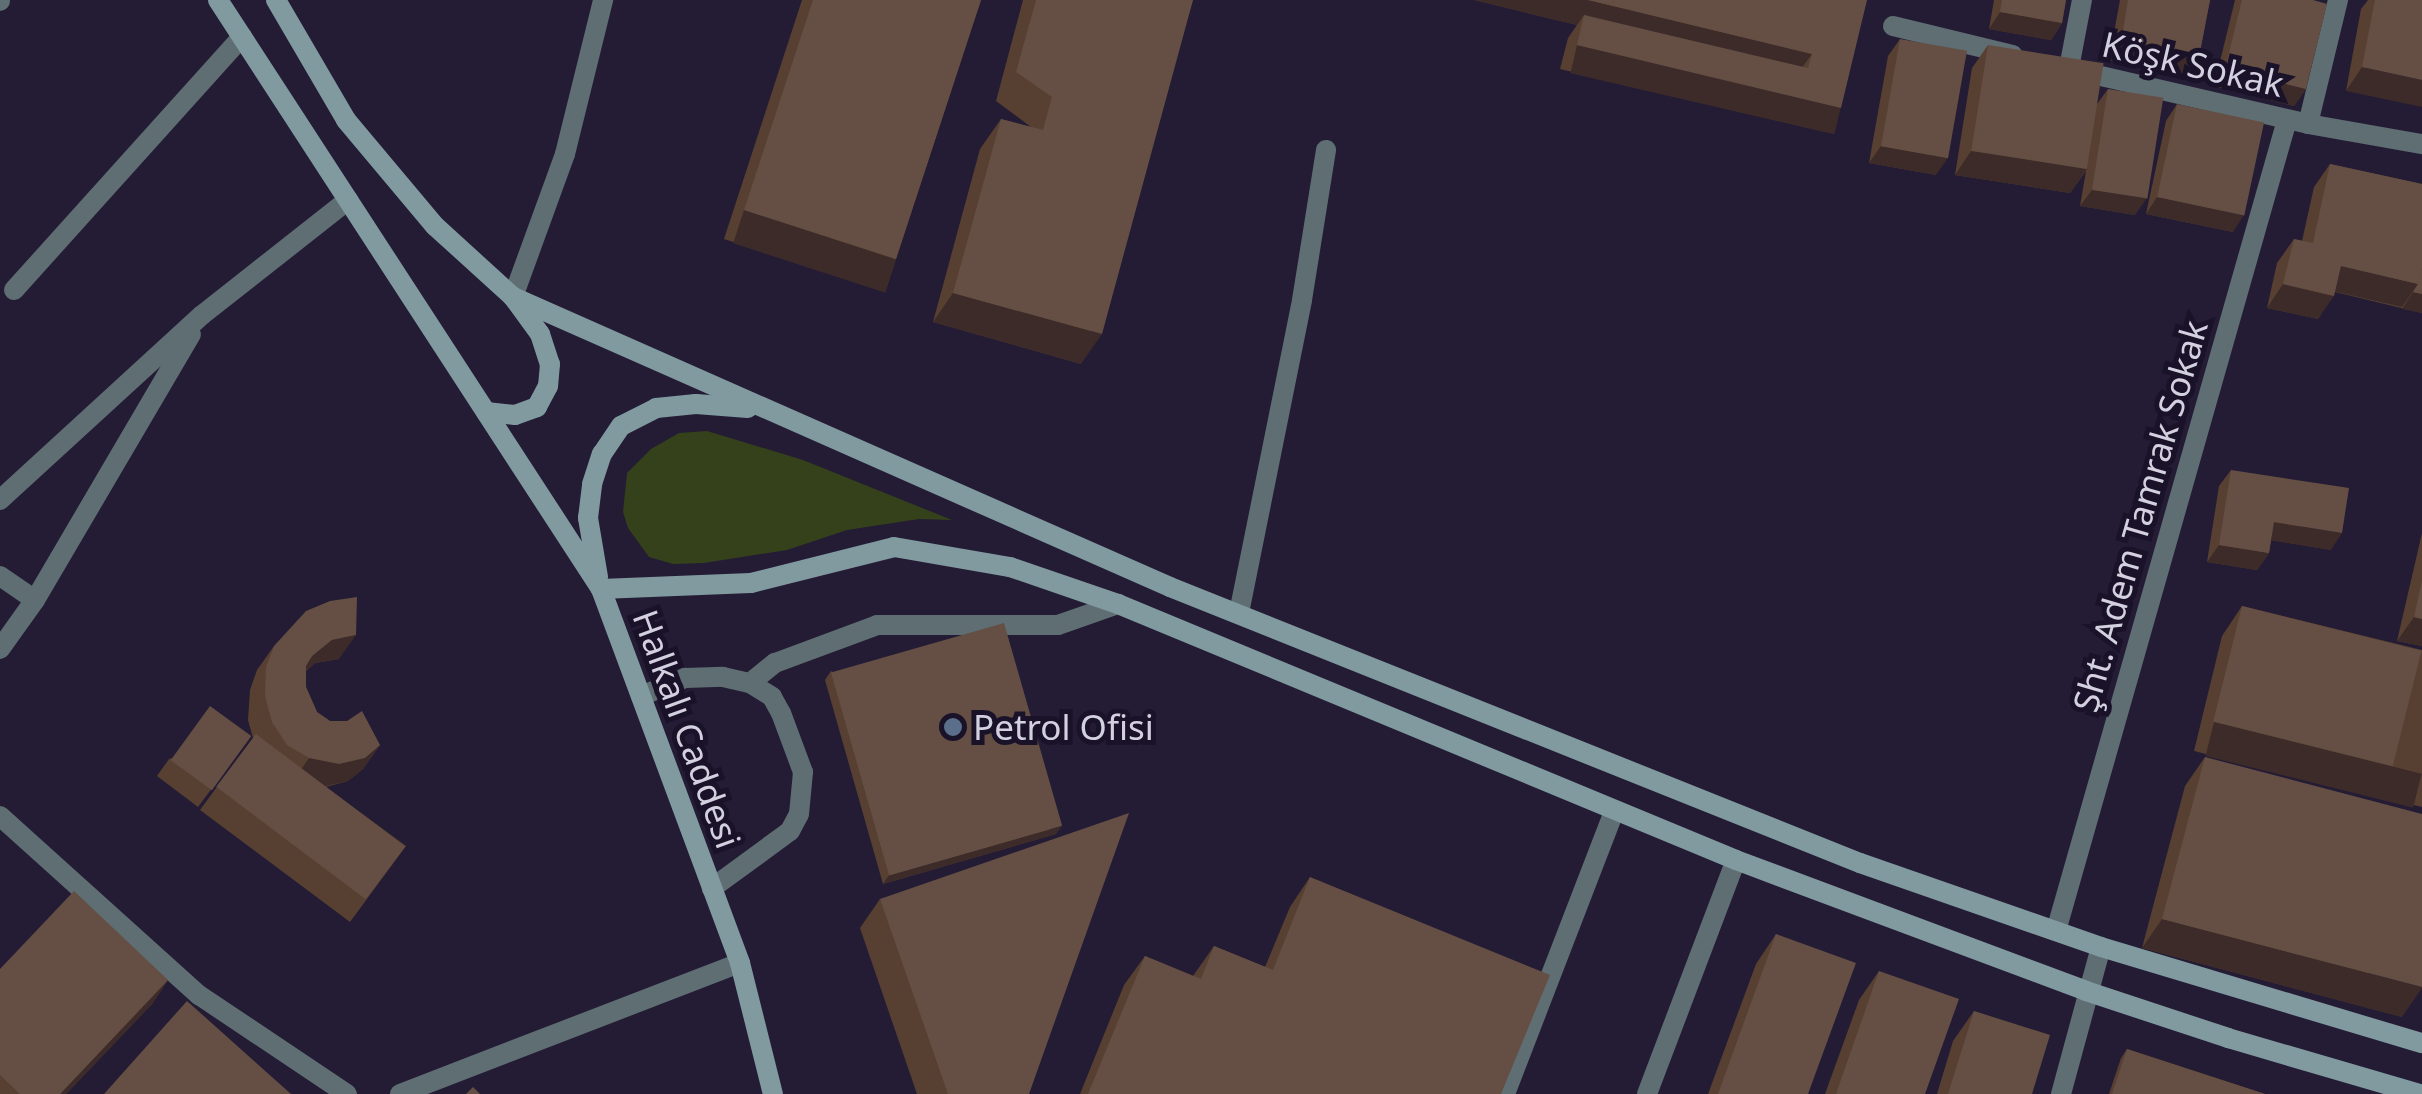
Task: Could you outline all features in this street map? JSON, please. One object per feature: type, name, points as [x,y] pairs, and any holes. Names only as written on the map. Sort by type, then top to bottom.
[{"type":"main road","name":"Halkalı Caddesi","points":[[218,0],[600,589],[740,964],[772,1094]]},
{"type":"main road","points":[[276,0],[346,120],[435,226],[513,297],[540,334],[550,364],[548,386],[537,407],[515,415],[486,412]]},
{"type":"main road","points":[[513,297],[1239,614],[1860,863],[2101,947],[2422,1043]]},
{"type":"main road","points":[[760,408],[696,404],[656,408],[622,426],[602,454],[590,501],[588,518],[600,589],[751,583],[894,547],[1010,567],[1118,604],[1736,860],[2086,991],[2228,1038],[2420,1094]]},
{"type":"street","points":[[513,297],[565,154],[603,0]]},
{"type":"street","points":[[2051,64],[2082,0]]},
{"type":"street","name":"Şht. Adem Tamrak Sokak","points":[[2056,931],[2338,0]]},
{"type":"street","name":"Köşk Sokak","points":[[1893,26],[2298,122],[2422,144]]},
{"type":"street","points":[[14,290],[242,37]]},
{"type":"street","points":[[1239,614],[1302,300],[1326,150]]},
{"type":"street","points":[[0,500],[202,315],[348,200]]},
{"type":"street","points":[[0,649],[35,600],[202,315]]},
{"type":"street","points":[[0,576],[35,600]]},
{"type":"street","points":[[750,683],[775,663],[878,625],[1058,625],[1118,604]]},
{"type":"street","points":[[640,696],[685,678],[723,677],[750,683],[772,697],[803,772],[804,792],[790,830],[712,888]]},
{"type":"street","points":[[1506,1094],[1614,811]]},
{"type":"street","points":[[0,816],[198,995],[347,1094]]},
{"type":"street","points":[[1648,1094],[1736,860]]},
{"type":"street","points":[[2061,1094],[2101,947]]},
{"type":"street","points":[[400,1094],[740,964]]},
{"type":"green space","points":[[707,431],[803,460],[952,520],[919,519],[847,530],[787,550],[704,563],[673,564],[649,557],[628,528],[623,512],[627,473],[651,449],[679,433]]},
{"type":"building","points":[[813,0],[981,0],[896,259],[744,210]]},
{"type":"building","points":[[1036,0],[1193,0],[1102,334],[953,293],[1001,119],[1043,130],[1052,97],[1016,72]]},
{"type":"building","points":[[1588,0],[1867,0],[1841,108],[1577,45],[1584,15],[1808,68],[1812,54]]},
{"type":"building","points":[[2002,0],[2066,0],[2062,23],[2000,12]]},
{"type":"building","points":[[2128,0],[2210,0],[2199,57],[2121,43]]},
{"type":"building","points":[[2242,0],[2313,0],[2327,4],[2306,89],[2225,69]]},
{"type":"building","points":[[2375,0],[2422,0],[2422,80],[2362,67]]},
{"type":"building","points":[[1900,39],[1967,51],[1948,158],[1881,146]]},
{"type":"building","points":[[1988,45],[2104,63],[2087,169],[1971,151]]},
{"type":"building","points":[[2108,89],[2163,98],[2147,199],[2092,190]]},
{"type":"building","points":[[2177,104],[2264,123],[2244,215],[2157,197]]},
{"type":"building","points":[[2330,164],[2422,184],[2422,268],[2418,284],[2341,266],[2334,296],[2283,284],[2294,239],[2313,243]]},
{"type":"building","points":[[2422,268],[2422,294],[2413,292]]},
{"type":"building","points":[[2231,470],[2349,488],[2342,533],[2274,522],[2269,553],[2219,545]]},
{"type":"building","points":[[2422,581],[2422,619],[2414,617]]},
{"type":"building","points":[[357,597],[356,635],[332,640],[312,656],[306,666],[306,687],[317,712],[330,721],[347,721],[362,711],[380,745],[365,758],[339,764],[309,758],[287,745],[272,722],[265,696],[266,667],[274,646],[306,611],[330,601]]},
{"type":"building","points":[[2242,606],[2422,651],[2393,766],[2213,721]]},
{"type":"building","points":[[1004,623],[1062,826],[889,875],[831,673]]},
{"type":"building","points":[[210,706],[251,736],[212,790],[171,760]]},
{"type":"building","points":[[256,734],[405,847],[366,899],[216,787]]},
{"type":"building","points":[[2205,757],[2422,814],[2422,987],[2162,919]]},
{"type":"building","points":[[1129,813],[1029,1094],[948,1094],[880,899]]},
{"type":"building","points":[[1310,877],[1550,975],[1501,1094],[1088,1094],[1145,956],[1201,979],[1214,946],[1273,970]]},
{"type":"building","points":[[74,891],[168,980],[60,1094],[20,1094],[0,1075],[0,969]]},
{"type":"building","points":[[1776,934],[1856,963],[1808,1094],[1718,1094]]},
{"type":"building","points":[[1879,971],[1959,999],[1925,1094],[1836,1094]]},
{"type":"building","points":[[187,1001],[291,1094],[104,1094]]},
{"type":"building","points":[[1974,1011],[2050,1035],[2032,1094],[1948,1094]]},
{"type":"building","points":[[2127,1049],[2265,1094],[2112,1094]]},
{"type":"place","name":"Petrol Ofisi","points":[[953,727]]}]
